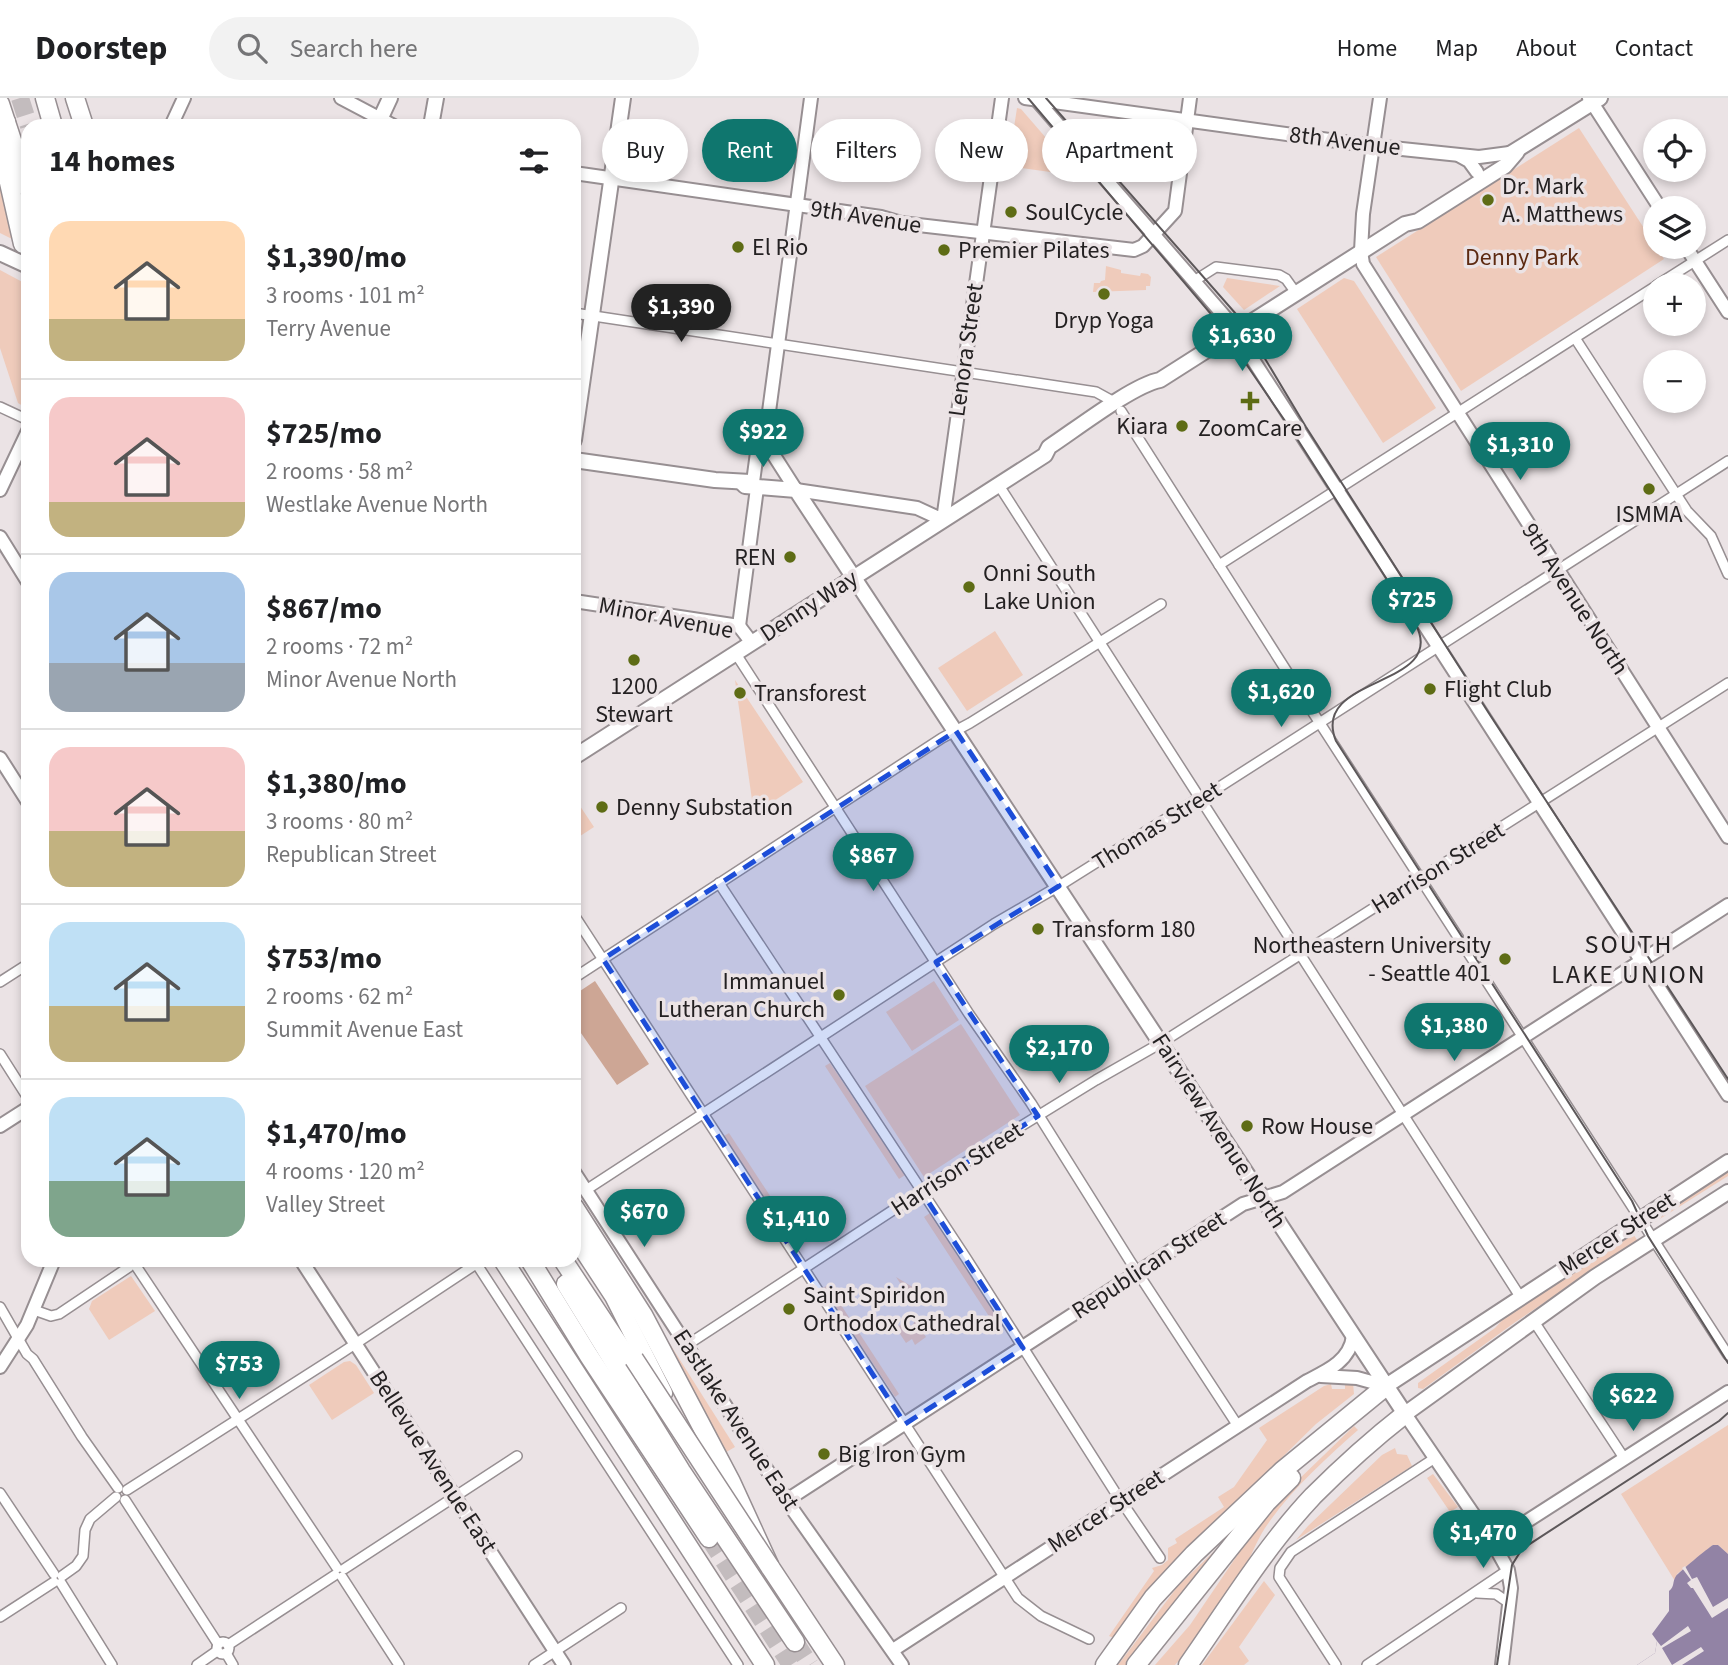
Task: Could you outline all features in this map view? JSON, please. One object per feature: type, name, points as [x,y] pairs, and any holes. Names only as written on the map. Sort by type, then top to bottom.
[{"type":"highway","points":[[44,98],[51,119]]},
{"type":"highway","points":[[75,98],[82,119]]},
{"type":"highway","points":[[3,113],[21,168]]},
{"type":"highway","points":[[3,113],[5,165],[21,235]]},
{"type":"highway","points":[[581,1218],[658,1342],[731,1482],[770,1567]]},
{"type":"highway","points":[[581,1246],[614,1296],[688,1448]]},
{"type":"highway","points":[[508,1267],[765,1665]]},
{"type":"highway","points":[[534,1267],[589,1356],[717,1538],[795,1642]]},
{"type":"highway","points":[[555,1267],[717,1538]]},
{"type":"highway","points":[[568,1267],[832,1665]]},
{"type":"highway","points":[[574,1267],[832,1665]]},
{"type":"highway","points":[[1105,1665],[1134,1623],[1171,1578],[1282,1471],[1386,1386]]},
{"type":"highway","points":[[1186,1665],[1257,1567],[1314,1496],[1364,1448],[1405,1414]]},
{"type":"highway","points":[[1136,1665],[1266,1503],[1300,1468],[1325,1434]]},
{"type":"main road","points":[[385,119],[390,98]]},
{"type":"main road","points":[[432,119],[436,98]]},
{"type":"main road","points":[[620,119],[623,98]]},
{"type":"main road","name":"Denny Way","points":[[581,747],[736,654],[1045,454],[1054,454],[1119,407],[1153,390],[1160,380],[1361,251],[1405,224],[1418,221],[1505,166],[1517,152],[1593,100]]},
{"type":"main road","name":"Denny Way","points":[[1405,224],[1412,214],[1477,172],[1499,158],[1517,152]]},
{"type":"main road","points":[[581,389],[610,182]]},
{"type":"main road","points":[[0,253],[21,263]]},
{"type":"main road","points":[[581,461],[796,490]]},
{"type":"main road","name":"Fairview Avenue North","points":[[796,490],[1405,1414]]},
{"type":"main road","name":"Mercer Street","points":[[1386,1386],[1728,1163]]},
{"type":"main road","name":"Mercer Street","points":[[1405,1414],[1533,1320],[1728,1192]]},
{"type":"street","points":[[174,119],[184,98]]},
{"type":"street","points":[[341,98],[376,119]]},
{"type":"street","points":[[811,98],[766,434],[773,454],[796,490],[917,508],[943,520]]},
{"type":"street","name":"Lenora Street","points":[[943,520],[1002,98]]},
{"type":"street","points":[[1187,119],[1191,98]]},
{"type":"street","points":[[1361,251],[1363,214],[1380,98]]},
{"type":"street","points":[[1032,99],[1236,332],[1728,1095]]},
{"type":"street","name":"8th Avenue","points":[[1032,99],[1180,119]]},
{"type":"street","points":[[1593,100],[1653,196]]},
{"type":"street","name":"8th Avenue","points":[[1197,121],[1373,146],[1479,157],[1517,152]]},
{"type":"street","points":[[1457,154],[1466,159],[1477,172]]},
{"type":"street","name":"9th Avenue","points":[[581,174],[602,177]]},
{"type":"street","name":"9th Avenue","points":[[639,182],[881,216],[905,224],[1134,250],[1154,236]]},
{"type":"street","points":[[1154,236],[1175,211],[1179,182]]},
{"type":"street","points":[[1676,273],[1728,240]]},
{"type":"street","name":"9th Avenue North","points":[[1361,251],[1364,266],[1728,837]]},
{"type":"street","points":[[1695,261],[1728,312]]},
{"type":"street","points":[[1194,281],[1210,269],[1222,267],[1279,275],[1286,279],[1296,293]]},
{"type":"street","points":[[1219,565],[1643,294]]},
{"type":"street","points":[[581,314],[1096,392],[1119,407],[1728,1355]]},
{"type":"street","points":[[1575,338],[1687,511],[1711,536],[1728,574]]},
{"type":"street","points":[[0,407],[21,417]]},
{"type":"street","points":[[739,626],[751,484],[758,445],[766,434]]},
{"type":"street","points":[[0,490],[21,446]]},
{"type":"street","name":"Thomas Street","points":[[586,1190],[1014,912],[1199,799],[1728,461]]},
{"type":"street","points":[[998,484],[1521,1298]]},
{"type":"street","points":[[0,537],[21,571]]},
{"type":"street","name":"Minor Avenue","points":[[581,602],[739,626],[752,643]]},
{"type":"street","points":[[581,973],[835,807],[1161,604]]},
{"type":"street","points":[[736,654],[1238,1426]]},
{"type":"street","name":"Harrison Street","points":[[687,1345],[1038,1116],[1161,1043],[1728,683]]},
{"type":"street","points":[[0,758],[21,791]]},
{"type":"street","points":[[719,883],[1160,1558]]},
{"type":"street","name":"Republican Street","points":[[787,1500],[1243,1204],[1283,1192],[1728,905]]},
{"type":"street","points":[[581,926],[1018,1598],[1028,1608],[1089,1639]]},
{"type":"street","points":[[0,982],[21,968]]},
{"type":"street","points":[[0,1054],[21,1087]]},
{"type":"street","points":[[0,1126],[21,1112]]},
{"type":"street","name":"Eastlake Avenue East","points":[[581,1182],[787,1500],[902,1665]]},
{"type":"street","points":[[0,1367],[34,1310],[51,1267]]},
{"type":"street","points":[[34,1310],[49,1316],[57,1315],[129,1267]]},
{"type":"street","points":[[137,1267],[399,1665]]},
{"type":"street","name":"Bellevue Avenue East","points":[[306,1267],[564,1665]]},
{"type":"street","points":[[0,1617],[76,1566],[83,1556],[85,1530],[90,1519],[122,1494],[356,1344],[468,1267]]},
{"type":"street","points":[[478,1267],[738,1665]]},
{"type":"street","points":[[0,1307],[233,1665]]},
{"type":"street","points":[[1533,1320],[1624,1458]]},
{"type":"street","name":"Mercer Street","points":[[893,1650],[1307,1381],[1321,1376],[1346,1357],[1353,1336]]},
{"type":"street","points":[[1321,1376],[1357,1378],[1386,1386]]},
{"type":"street","points":[[1493,1543],[1728,1392]]},
{"type":"street","name":"Fairview Avenue North","points":[[1405,1414],[1493,1543],[1508,1570],[1511,1579],[1502,1665]]},
{"type":"street","points":[[197,1665],[517,1455]]},
{"type":"street","points":[[1336,1665],[1279,1577],[1280,1568],[1291,1552],[1436,1458]]},
{"type":"street","points":[[0,1493],[112,1665]]},
{"type":"street","points":[[1367,1665],[1508,1570]]},
{"type":"street","points":[[1475,1593],[1496,1594],[1509,1602]]},
{"type":"street","points":[[534,1665],[621,1608]]},
{"type":"highlighted area","points":[[956,731],[1059,886],[936,962],[1038,1116],[922,1192],[1023,1348],[905,1424],[603,959]]},
{"type":"green space","points":[[1017,108],[1021,109],[1042,133],[1042,171],[1028,169],[1028,119],[1015,119]]},
{"type":"green space","name":"Denny Park","points":[[1579,128],[1643,227],[1643,259],[1664,259],[1461,391],[1376,257]]},
{"type":"green space","points":[[0,176],[16,241],[0,233]]},
{"type":"green space","points":[[1106,266],[1121,270],[1121,273],[1140,276],[1141,273],[1148,274],[1151,277],[1150,286],[1146,286],[1146,290],[1093,292],[1094,283],[1105,280]]},
{"type":"green space","points":[[0,270],[21,281],[21,405],[18,403],[0,348]]},
{"type":"green space","points":[[1227,278],[1280,286],[1244,310],[1223,287]]},
{"type":"green space","points":[[1344,278],[1354,281],[1436,408],[1383,443],[1297,309]]},
{"type":"green space","points":[[1062,314],[1076,316],[1078,321],[1061,326],[1059,322]]},
{"type":"green space","points":[[995,631],[1023,675],[967,711],[938,668]]},
{"type":"green space","points":[[735,680],[803,782],[754,814]]},
{"type":"green space","points":[[581,808],[594,827],[581,835]]},
{"type":"green space","points":[[934,981],[959,1020],[912,1051],[886,1012]]},
{"type":"green space","points":[[961,1024],[1020,1115],[924,1177],[865,1086]]},
{"type":"green space","points":[[830,1063],[905,1175],[899,1179],[825,1066]]},
{"type":"green space","points":[[729,1133],[791,1228],[786,1231],[724,1136]]},
{"type":"green space","points":[[1728,1170],[1728,1176],[1653,1221]]},
{"type":"green space","points":[[930,1213],[1003,1326],[998,1330],[924,1217]]},
{"type":"green space","points":[[1632,1232],[1637,1240],[1514,1323],[1423,1389],[1418,1388],[1418,1383],[1495,1328],[1508,1314]]},
{"type":"green space","points":[[131,1276],[155,1311],[109,1340],[89,1309],[92,1301]]},
{"type":"green space","points":[[896,1277],[921,1292],[914,1304]]},
{"type":"green space","points":[[828,1285],[899,1394],[895,1397],[823,1288]]},
{"type":"green space","points":[[915,1321],[926,1337],[915,1345],[912,1339],[906,1343],[896,1328],[904,1322],[912,1326]]},
{"type":"green space","points":[[668,1341],[735,1447],[723,1454],[664,1342]]},
{"type":"green space","points":[[350,1361],[356,1365],[374,1393],[332,1420],[309,1385],[344,1362]]},
{"type":"green space","points":[[1345,1381],[1353,1383],[1354,1394],[1316,1424],[1157,1580],[1114,1638],[1109,1636],[1154,1571],[1152,1568],[1168,1560],[1168,1548],[1177,1543],[1175,1539],[1224,1507],[1218,1497],[1234,1487],[1267,1440],[1259,1428],[1324,1386],[1331,1384],[1332,1389],[1345,1389]]},
{"type":"green space","points":[[1728,1425],[1728,1554],[1718,1545],[1713,1545],[1677,1574],[1675,1581],[1621,1494]]},
{"type":"green space","points":[[1354,1426],[1358,1430],[1308,1476],[1275,1514],[1229,1594],[1180,1659],[1175,1665],[1155,1665],[1190,1625],[1253,1532],[1294,1484]]},
{"type":"green space","points":[[1395,1448],[1397,1454],[1407,1455],[1412,1466],[1296,1540],[1382,1455]]},
{"type":"green space","points":[[1433,1474],[1458,1507],[1450,1512],[1427,1478]]},
{"type":"green space","points":[[1229,1537],[1138,1665],[1118,1665],[1178,1586]]},
{"type":"green space","points":[[1264,1581],[1275,1595],[1239,1647],[1249,1661],[1244,1665],[1202,1665]]},
{"type":"shaded area","points":[[595,981],[649,1064],[617,1085],[581,1033],[581,990]]},
{"type":"shaded area","points":[[1718,1545],[1728,1554],[1728,1665],[1637,1665],[1655,1653],[1657,1641],[1652,1634],[1669,1611],[1669,1591],[1676,1576],[1710,1547]]},
{"type":"pier","points":[[1685,1566],[1692,1579],[1697,1577],[1713,1607],[1728,1598],[1728,1608],[1712,1618],[1687,1583],[1691,1580],[1682,1568]]},
{"type":"pier","points":[[1688,1626],[1691,1631],[1662,1648],[1672,1665],[1637,1665],[1655,1653],[1657,1641],[1661,1646]]},
{"type":"pier","points":[[1701,1647],[1704,1651],[1682,1665],[1672,1665]]},
{"type":"tunnel","points":[[20,98],[27,119]]},
{"type":"tunnel","points":[[709,1538],[791,1665]]},
{"type":"tunnel","points":[[795,1642],[810,1665]]},
{"type":"tram line","points":[[1028,98],[1216,320],[1294,434],[1416,625],[1421,645],[1413,660],[1398,672],[1358,692],[1342,704],[1333,720],[1336,741],[1632,1201],[1648,1236],[1728,1363]]},
{"type":"tram line","points":[[1046,98],[1243,322],[1306,427],[1490,715],[1728,1079]]},
{"type":"tram line","points":[[1497,1665],[1512,1565],[1522,1549],[1728,1413]]},
{"type":"place","name":"Dr. Mark A. Matthews","points":[[1488,200]]},
{"type":"place","name":"SoulCycle","points":[[1011,212]]},
{"type":"place","name":"El Rio","points":[[738,247]]},
{"type":"place","name":"Premier Pilates","points":[[944,250]]},
{"type":"place","name":"Dryp Yoga","points":[[1104,294]]},
{"type":"place","name":"ZoomCare","points":[[1250,401]]},
{"type":"place","name":"Kiara","points":[[1182,426]]},
{"type":"place","name":"ISMMA","points":[[1649,489]]},
{"type":"place","name":"REN","points":[[790,557]]},
{"type":"place","name":"Onni South Lake Union","points":[[969,587]]},
{"type":"place","name":"1200 Stewart","points":[[634,660]]},
{"type":"place","name":"Flight Club","points":[[1430,689]]},
{"type":"place","name":"Transforest","points":[[740,693]]},
{"type":"place","name":"Denny Substation","points":[[602,807]]},
{"type":"place","name":"Transform 180","points":[[1038,929]]},
{"type":"place","name":"Northeastern University - Seattle 401","points":[[1505,959]]},
{"type":"place","name":"Immanuel Lutheran Church","points":[[839,995]]},
{"type":"place","name":"Row House","points":[[1247,1126]]},
{"type":"place","name":"Saint Spiridon Orthodox Cathedral","points":[[789,1309]]},
{"type":"place","name":"Big Iron Gym","points":[[824,1454]]},
{"type":"district","name":"SOUTH LAKE UNION","points":[[1629,959]]}]
